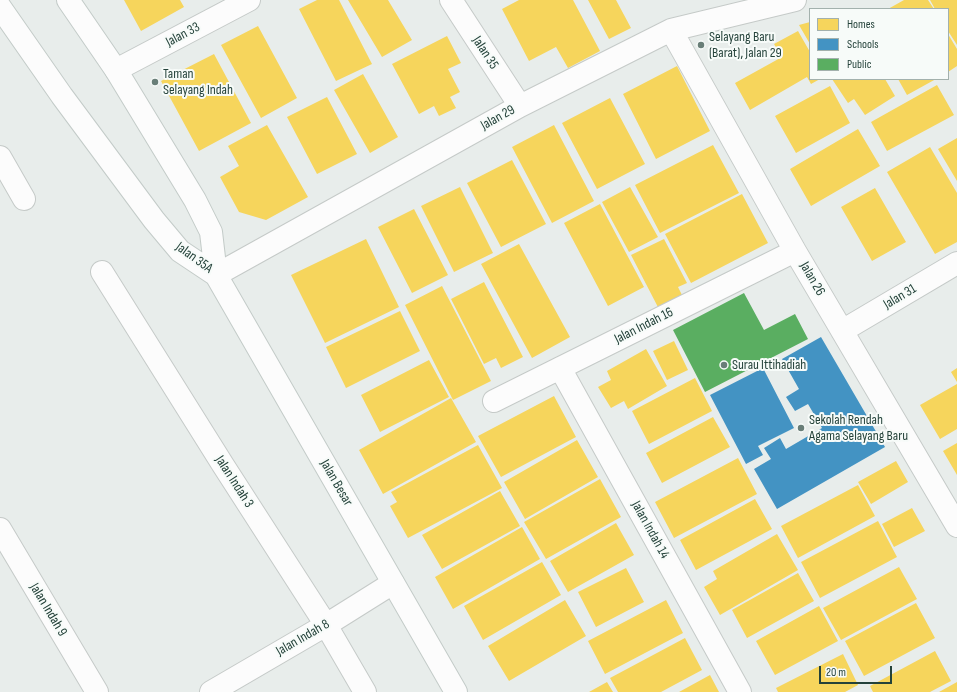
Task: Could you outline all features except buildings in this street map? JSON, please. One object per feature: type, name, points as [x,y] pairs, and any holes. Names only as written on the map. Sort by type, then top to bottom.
[{"type":"street","name":"Jalan 35A","points":[[68,0],[116,70],[195,200],[211,232],[216,275]]},
{"type":"street","name":"Jalan 33","points":[[116,70],[249,0]]},
{"type":"street","name":"Jalan 35","points":[[451,0],[520,106]]},
{"type":"street","name":"Jalan 29","points":[[216,275],[520,106],[670,30],[795,0]]},
{"type":"street","name":"Jalan 35A","points":[[0,7],[62,96],[154,220],[180,251],[216,275]]},
{"type":"street","name":"Jalan 26","points":[[670,30],[795,251],[957,526]]},
{"type":"street","points":[[0,157],[24,199]]},
{"type":"street","name":"Jalan Indah 16","points":[[494,401],[795,251]]},
{"type":"street","name":"Jalan 31","points":[[842,331],[957,263]]},
{"type":"street","name":"Jalan Indah 3","points":[[102,272],[223,465],[326,625],[365,692]]},
{"type":"street","name":"Jalan Besar","points":[[216,275],[456,692]]},
{"type":"street","name":"Jalan Indah 14","points":[[560,368],[740,692]]},
{"type":"street","name":"Jalan Indah 9","points":[[0,529],[97,692]]},
{"type":"street","name":"Jalan Indah 8","points":[[210,692],[326,625],[393,583]]},
{"type":"place","name":"Selayang Baru (Barat), Jalan 29","points":[[701,45]]},
{"type":"place","name":"Taman Selayang Indah","points":[[155,82]]},
{"type":"place","name":"Surau Ittihadiah","points":[[724,365]]},
{"type":"place","name":"Sekolah Rendah Agama Selayang Baru","points":[[801,428]]}]
